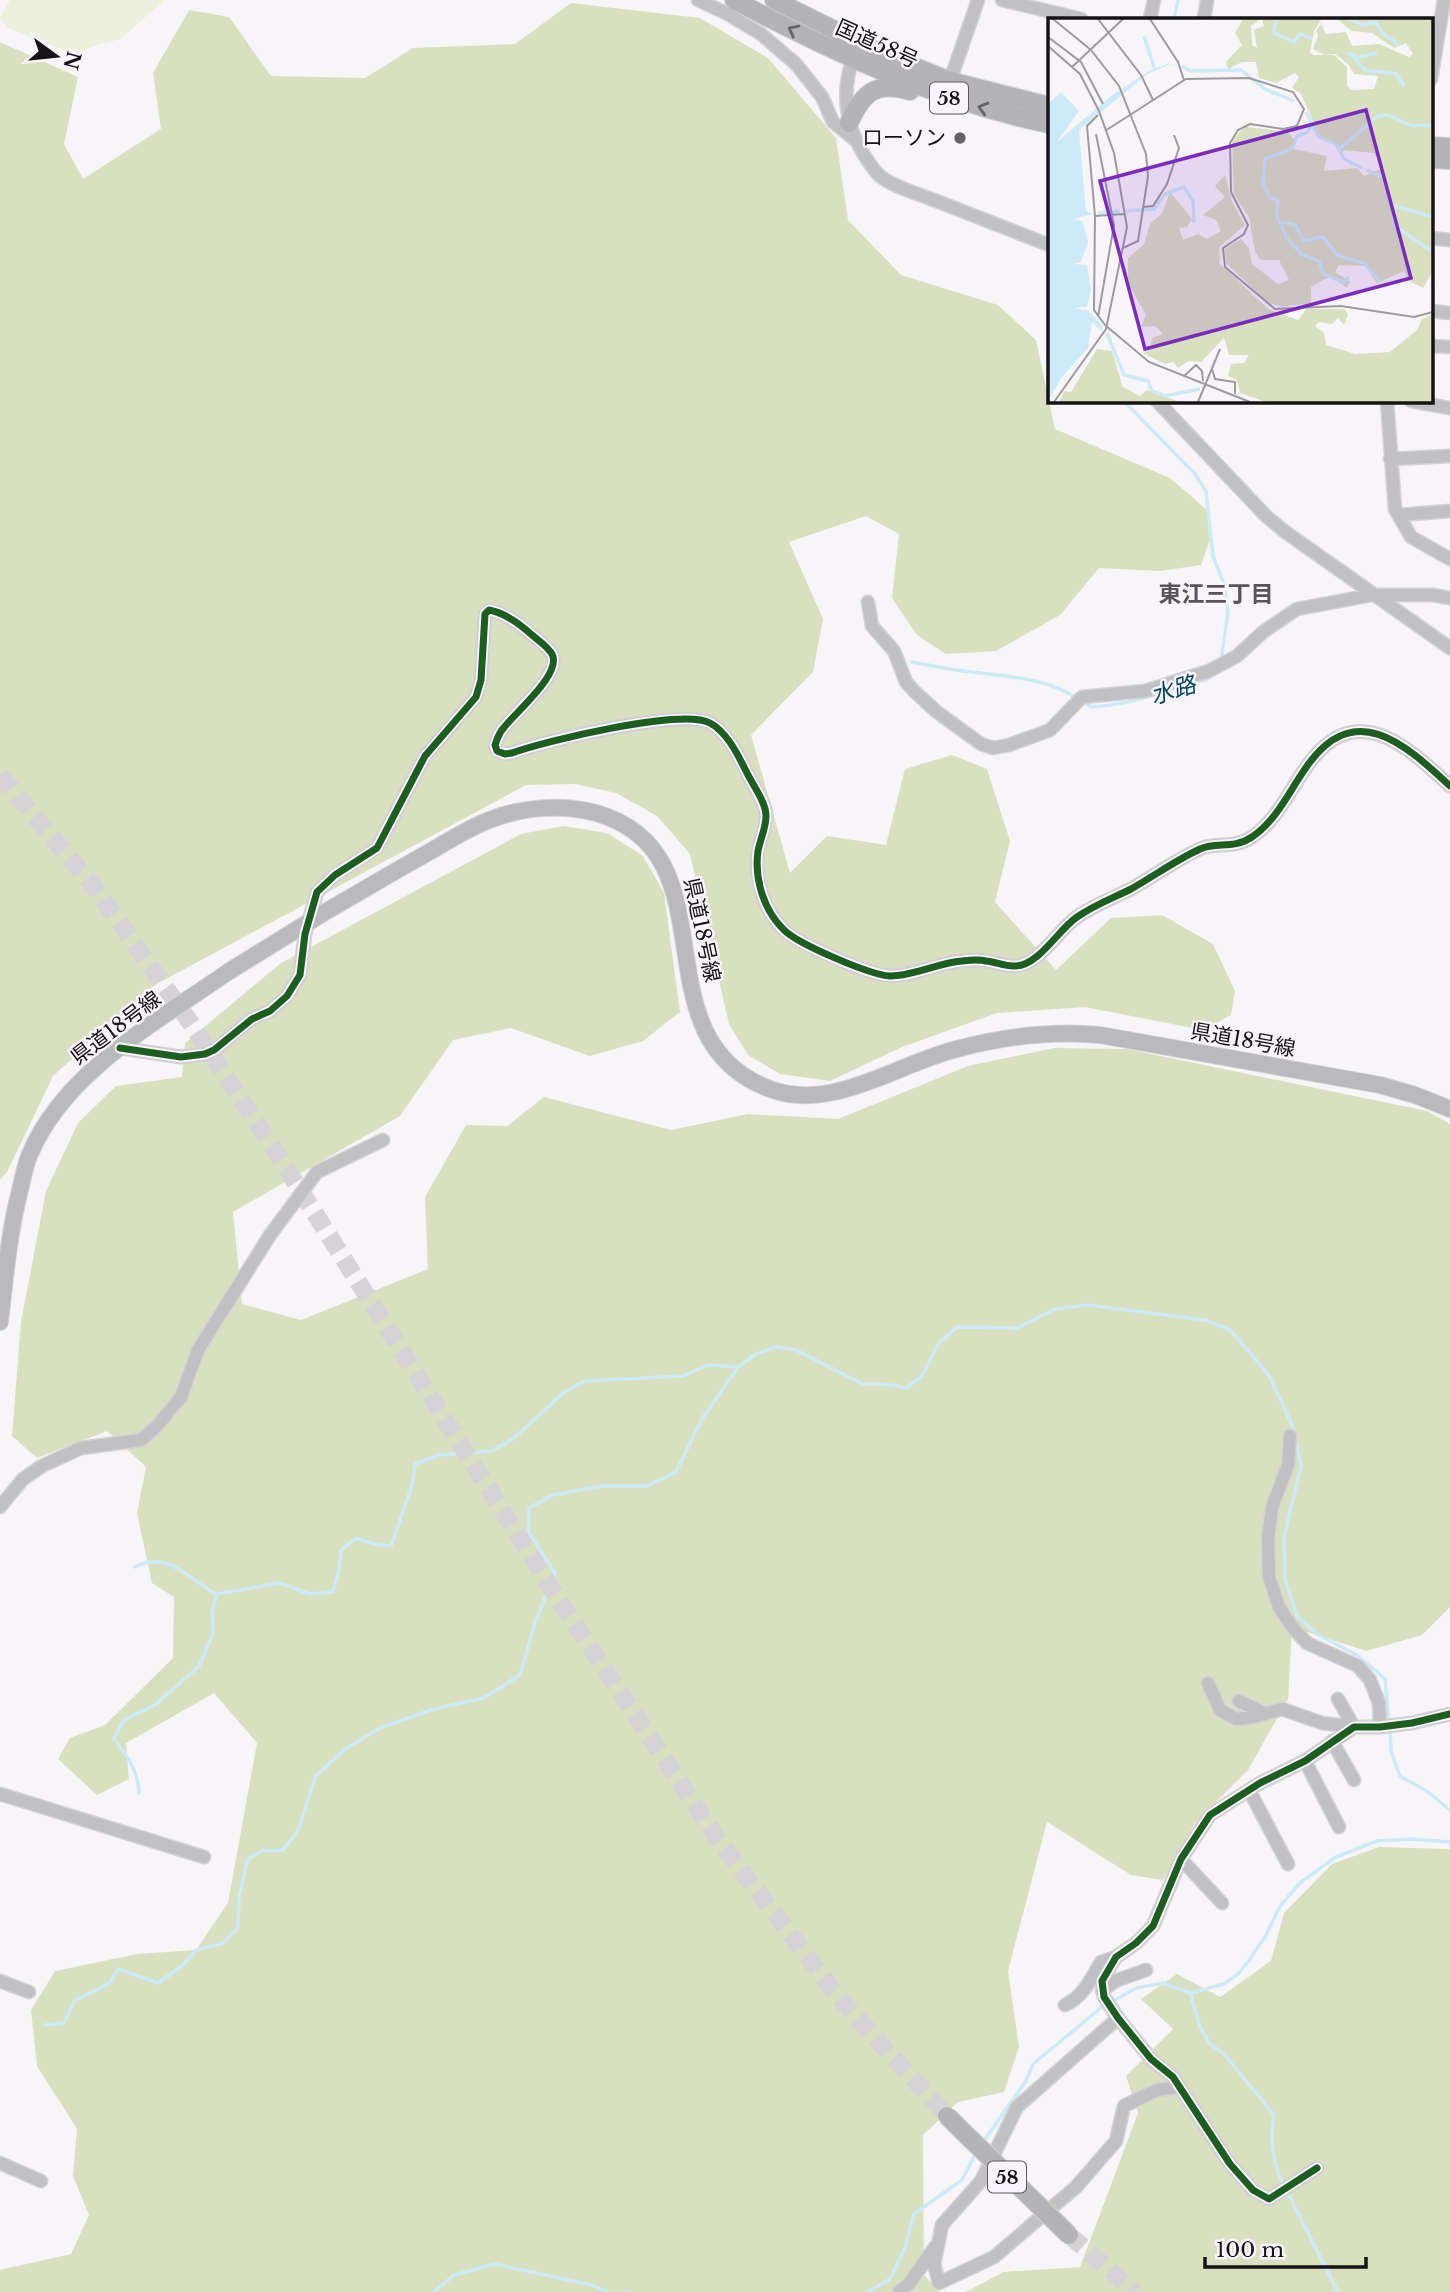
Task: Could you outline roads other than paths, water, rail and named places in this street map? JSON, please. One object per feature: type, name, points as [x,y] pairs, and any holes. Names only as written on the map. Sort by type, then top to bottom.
[{"type":"highway","name":"国道58号","points":[[734,0],[949,89],[1048,124]]},
{"type":"highway","name":"国道58号","points":[[774,0],[799,6],[856,51]]},
{"type":"highway","points":[[852,131],[863,97],[879,89],[894,87],[926,96],[949,89]]},
{"type":"highway","name":"国道58号","points":[[949,89],[1048,106]]},
{"type":"highway","points":[[1432,146],[1450,147]]},
{"type":"highway","points":[[1432,159],[1450,160]]},
{"type":"highway","name":"58","points":[[947,2116],[1069,2235]]},
{"type":"main road","name":"県道18号線","points":[[0,1322],[10,1234],[29,1155],[43,1128],[68,1093],[92,1069],[228,972],[325,912],[446,842],[492,819],[536,810],[578,809],[605,816],[635,832],[657,854],[668,872],[679,907],[699,1018],[712,1047],[722,1059],[755,1084],[775,1091],[793,1094],[823,1093],[858,1085],[950,1050],[1019,1036],[1066,1033],[1100,1035],[1380,1085],[1450,1109]]},
{"type":"street","points":[[698,0],[728,13],[783,52],[822,97],[833,122],[852,131]]},
{"type":"street","points":[[949,89],[978,0]]},
{"type":"street","points":[[1002,0],[1077,18]]},
{"type":"street","points":[[1150,18],[1154,0]]},
{"type":"street","points":[[1204,18],[1207,0]]},
{"type":"street","points":[[1432,75],[1439,50],[1444,0]]},
{"type":"street","points":[[856,51],[846,80],[845,100],[852,131],[872,167],[881,177],[1048,246]]},
{"type":"street","points":[[1432,238],[1450,240]]},
{"type":"street","points":[[1432,311],[1450,313]]},
{"type":"street","points":[[1432,346],[1450,347]]},
{"type":"street","points":[[1158,402],[1265,515],[1294,539],[1450,648]]},
{"type":"street","points":[[1387,402],[1395,509],[1411,537],[1450,559]]},
{"type":"street","points":[[1417,402],[1450,408]]},
{"type":"street","points":[[1390,459],[1450,456]]},
{"type":"street","points":[[1399,515],[1450,511]]},
{"type":"street","points":[[868,602],[872,626],[894,651],[906,682],[937,712],[981,744],[992,748],[1009,745],[1050,730],[1082,697],[1145,691],[1209,671],[1237,656],[1263,632],[1297,609],[1372,595],[1450,598]]},
{"type":"street","points":[[120,1048],[181,1056],[205,1054],[288,996],[300,975],[313,898],[335,875],[377,848],[425,756],[476,697],[481,680],[485,614],[489,610],[506,616],[527,630],[551,653],[553,659],[550,671],[535,694],[501,731],[495,745],[497,751],[512,753],[565,737],[615,727],[689,719],[708,721],[720,731],[737,754],[765,810],[757,872],[763,897],[774,918],[792,937],[838,959],[879,974],[903,974],[958,961],[985,960],[1019,966],[1030,963],[1075,918],[1102,901],[1130,889],[1205,846],[1232,846],[1256,835],[1285,801],[1317,754],[1340,736],[1363,732],[1396,741],[1415,753],[1450,786]]},
{"type":"street","points":[[0,1507],[23,1479],[43,1466],[81,1448],[141,1440],[157,1426],[181,1396],[198,1350],[270,1235],[317,1172],[383,1140]]},
{"type":"street","points":[[1290,1436],[1288,1465],[1272,1507],[1268,1538],[1269,1577],[1279,1607],[1299,1635],[1307,1643],[1358,1666],[1370,1680],[1380,1703],[1381,1727]]},
{"type":"street","points":[[1208,1683],[1220,1710],[1237,1719],[1282,1709],[1322,1723],[1381,1727],[1450,1714]]},
{"type":"street","points":[[1338,1699],[1354,1727]]},
{"type":"street","points":[[1239,1701],[1266,1714]]},
{"type":"street","points":[[1065,2006],[1075,2001],[1101,1962],[1116,1957],[1136,1943],[1153,1926],[1181,1859],[1210,1815],[1248,1790],[1305,1762],[1354,1727]]},
{"type":"street","points":[[1332,1741],[1354,1780]]},
{"type":"street","points":[[1305,1762],[1339,1827]]},
{"type":"street","points":[[1248,1790],[1288,1864]]},
{"type":"street","points":[[0,1794],[204,1857]]},
{"type":"street","points":[[1181,1859],[1222,1902]]},
{"type":"street","points":[[1116,1957],[1102,1981],[1103,1994],[1151,2059],[1174,2077],[1230,2164],[1253,2190],[1269,2199],[1317,2168]]},
{"type":"street","points":[[1103,1994],[1115,1981],[1146,1970]]},
{"type":"street","points":[[0,1981],[29,1992]]},
{"type":"street","points":[[1116,2014],[1017,2107],[981,2180],[943,2225],[934,2264],[939,2283],[994,2257],[1028,2230],[1084,2178],[1116,2141],[1124,2106],[1157,2090],[1180,2087]]},
{"type":"street","points":[[0,2163],[41,2180]]},
{"type":"street","points":[[899,2292],[909,2284],[939,2241]]},
{"type":"waterway","name":"水路","points":[[1174,18],[1178,0]]},
{"type":"waterway","name":"水路","points":[[1125,402],[1195,474],[1206,491],[1213,556],[1224,584],[1228,612],[1221,661]]},
{"type":"waterway","name":"水路","points":[[912,662],[1039,682],[1076,698]]},
{"type":"waterway","name":"水路","points":[[1192,682],[1206,680],[1211,676]]},
{"type":"waterway","name":"水路","points":[[1083,702],[1091,707],[1109,705],[1159,693]]},
{"type":"waterway","points":[[139,1793],[134,1771],[114,1738],[124,1720],[155,1705],[199,1666],[213,1634],[212,1612],[217,1594],[279,1583],[310,1594],[333,1592],[341,1550],[356,1538],[391,1546],[412,1485],[415,1464],[439,1455],[491,1451],[513,1439],[563,1393],[584,1381],[683,1376],[708,1365],[738,1367],[756,1354],[776,1347],[796,1350],[863,1384],[906,1388],[922,1376],[938,1344],[957,1327],[1017,1328],[1055,1309],[1088,1305],[1205,1320],[1230,1330],[1269,1375],[1293,1427],[1301,1466],[1284,1537],[1285,1579],[1297,1616],[1318,1635],[1357,1655],[1385,1679],[1389,1722]]},
{"type":"waterway","points":[[45,2025],[64,2023],[75,2000],[109,1984],[118,1969],[158,1983],[182,1966],[196,1950],[223,1943],[238,1928],[239,1896],[248,1859],[262,1851],[283,1850],[299,1829],[315,1777],[345,1749],[382,1727],[431,1710],[484,1698],[520,1675],[535,1623],[555,1573],[529,1533],[529,1508],[553,1495],[602,1486],[647,1486],[676,1472],[702,1419],[738,1367]]},
{"type":"waterway","points":[[135,1567],[147,1563],[168,1564],[216,1594]]},
{"type":"waterway","points":[[1390,1730],[1391,1751],[1400,1776],[1428,1792],[1450,1810]]},
{"type":"waterway","points":[[983,2142],[1026,2081],[1033,2064],[1102,2007],[1136,1988],[1163,1983],[1190,1993],[1224,1984],[1247,1963],[1265,1937],[1280,1906],[1301,1882],[1336,1857],[1377,1841],[1410,1839],[1450,1842]]},
{"type":"waterway","points":[[1190,1993],[1200,2027],[1210,2044],[1224,2054],[1274,2115],[1273,2150],[1283,2184]]},
{"type":"waterway","points":[[868,2292],[890,2279],[905,2248],[914,2214],[962,2180],[977,2151]]},
{"type":"waterway","points":[[1287,2191],[1338,2292]]},
{"type":"waterway","points":[[434,2292],[454,2275],[494,2264],[592,2285],[607,2292]]},
{"type":"tunnel","points":[[0,775],[94,887],[192,1025],[285,1166],[557,1597],[716,1837],[839,1998],[947,2116]]},
{"type":"tunnel","points":[[1069,2235],[1135,2292]]},
{"type":"place","name":"ローソン","points":[[960,138]]},
{"type":"district","name":"東江三丁目","points":[[1216,594]]}]
